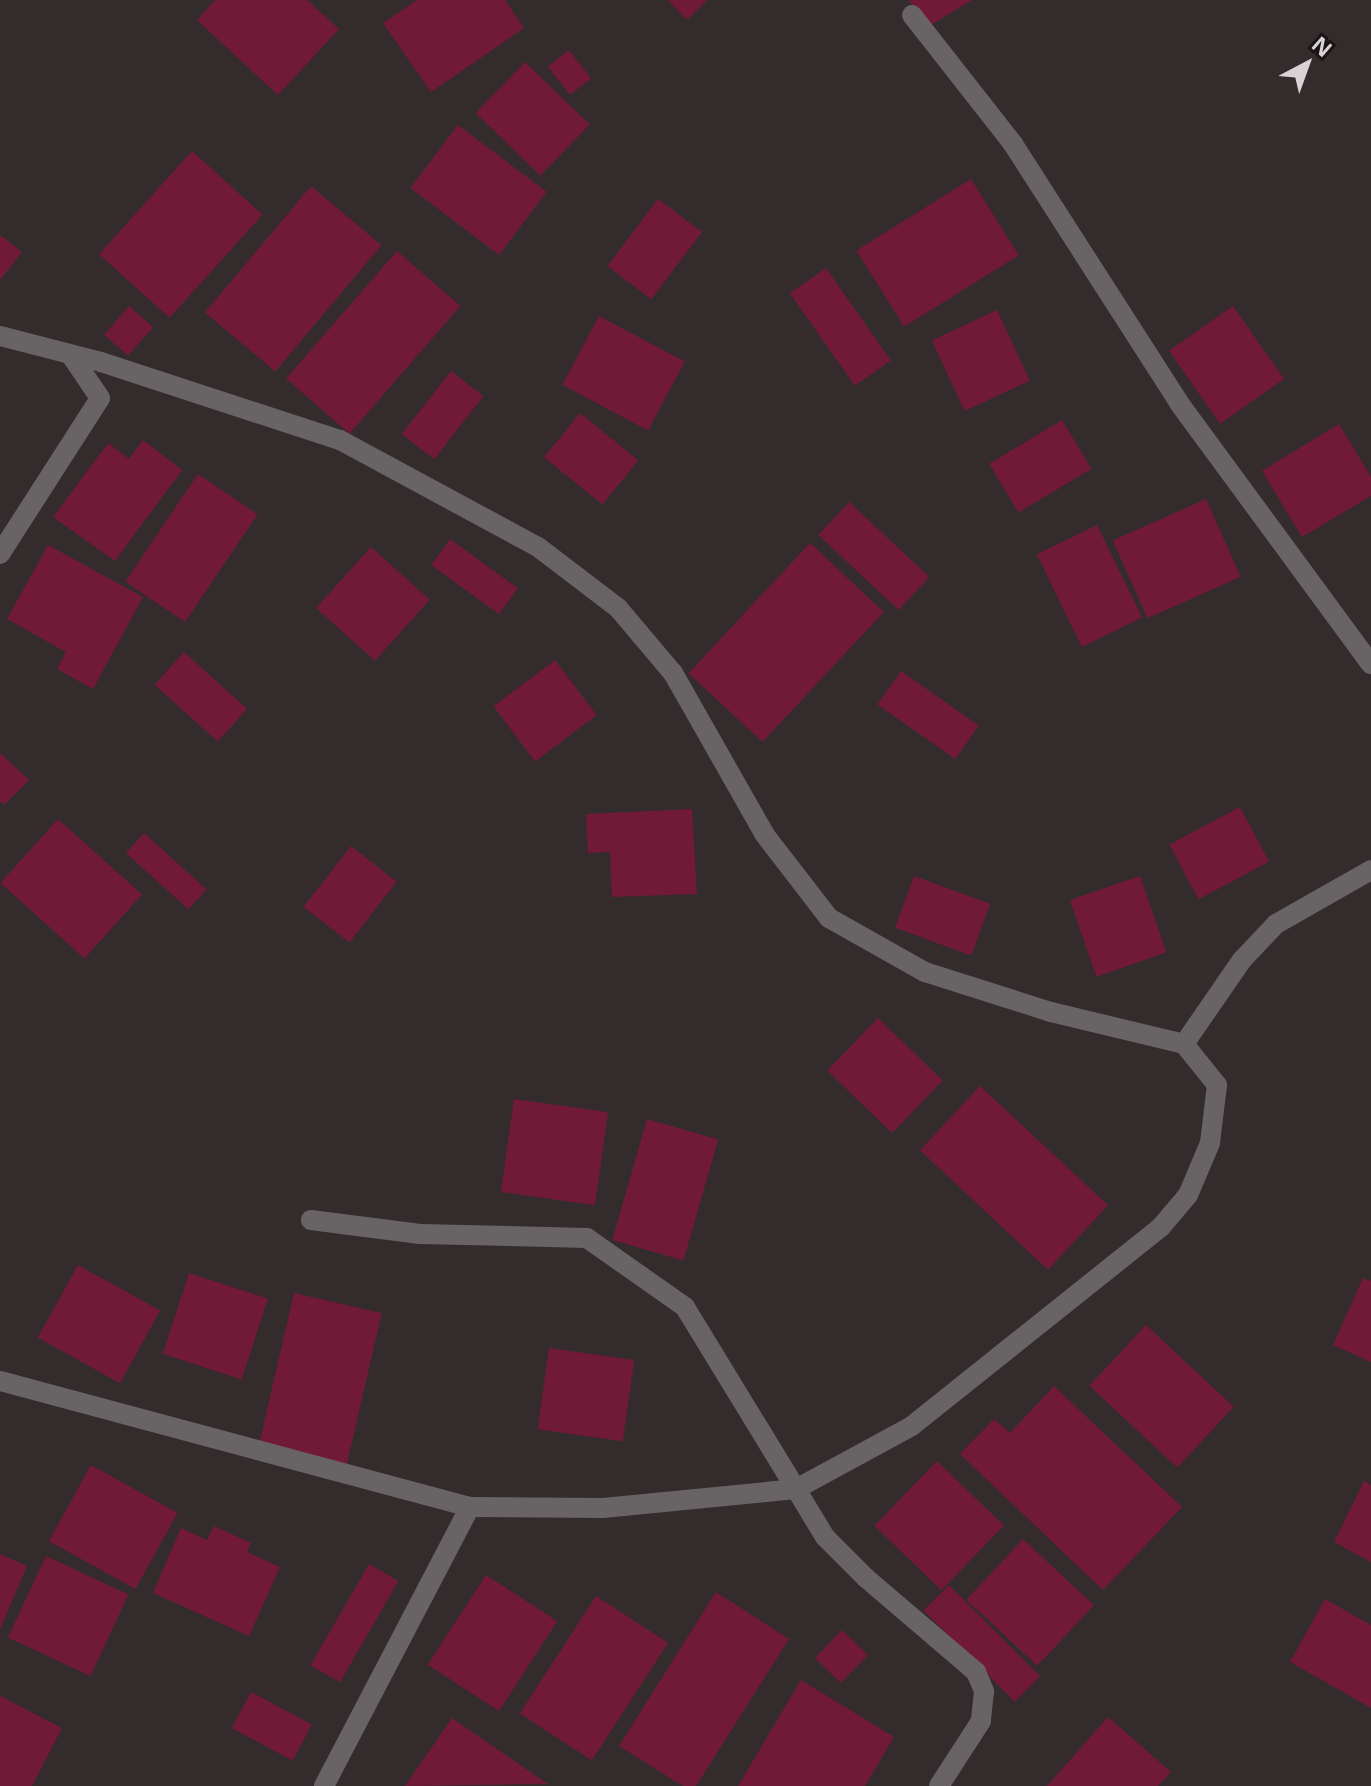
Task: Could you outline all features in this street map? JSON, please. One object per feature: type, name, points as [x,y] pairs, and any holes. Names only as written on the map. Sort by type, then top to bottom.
[{"type":"street","points":[[912,15],[1013,144],[1179,403],[1371,664]]},
{"type":"street","points":[[0,336],[70,354],[340,440],[538,547],[618,608],[673,673],[765,835],[829,918],[925,972],[1051,1012],[1184,1044],[1217,1085],[1210,1143],[1188,1195],[1161,1227],[912,1426],[796,1489],[603,1508],[470,1507],[0,1381]]},
{"type":"street","points":[[0,554],[100,398],[70,354]]},
{"type":"street","points":[[1184,1044],[1242,960],[1276,924],[1371,870]]},
{"type":"street","points":[[311,1220],[420,1234],[587,1238],[685,1307],[825,1537],[866,1578],[976,1672],[984,1691],[981,1721],[939,1786]]},
{"type":"street","points":[[324,1786],[470,1507]]},
{"type":"building","points":[[215,0],[307,0],[339,29],[278,95],[197,20]]},
{"type":"building","points":[[417,0],[505,0],[524,28],[431,92],[383,23]]},
{"type":"building","points":[[668,0],[707,0],[687,20]]},
{"type":"building","points":[[909,0],[972,0],[926,28]]},
{"type":"building","points":[[569,50],[591,78],[570,95],[548,67]]},
{"type":"building","points":[[525,62],[590,125],[540,176],[476,113]]},
{"type":"building","points":[[458,125],[547,192],[499,255],[410,188]]},
{"type":"building","points":[[192,151],[263,215],[170,318],[99,254]]},
{"type":"building","points":[[971,179],[1019,255],[904,327],[857,251]]},
{"type":"building","points":[[311,186],[381,245],[275,372],[205,312]]},
{"type":"building","points":[[658,199],[702,232],[651,299],[607,266]]},
{"type":"building","points":[[0,235],[22,252],[0,280]]},
{"type":"building","points":[[397,251],[460,306],[350,434],[286,379]]},
{"type":"building","points":[[826,268],[891,361],[855,386],[790,293]]},
{"type":"building","points":[[129,306],[153,327],[128,356],[104,335]]},
{"type":"building","points":[[1233,306],[1284,379],[1220,424],[1169,351]]},
{"type":"building","points":[[997,310],[1030,381],[965,411],[932,340]]},
{"type":"building","points":[[599,316],[685,362],[648,430],[562,385]]},
{"type":"building","points":[[451,371],[483,396],[434,459],[402,434]]},
{"type":"building","points":[[580,413],[638,460],[602,504],[544,457]]},
{"type":"building","points":[[1062,420],[1091,469],[1018,513],[989,464]]},
{"type":"building","points":[[1339,424],[1371,477],[1371,496],[1302,537],[1262,471]]},
{"type":"building","points":[[143,440],[182,470],[115,561],[53,517],[108,443],[129,459]]},
{"type":"building","points":[[198,474],[258,514],[185,622],[125,582]]},
{"type":"building","points":[[1206,499],[1241,577],[1147,618],[1113,540]]},
{"type":"building","points":[[849,502],[929,577],[899,610],[818,535]]},
{"type":"building","points":[[1097,525],[1142,618],[1082,647],[1037,554]]},
{"type":"building","points":[[450,539],[518,588],[499,614],[431,565]]},
{"type":"building","points":[[810,543],[884,612],[762,742],[689,673]]},
{"type":"building","points":[[48,545],[143,597],[93,689],[57,669],[66,652],[7,619]]},
{"type":"building","points":[[371,547],[430,600],[375,661],[316,608]]},
{"type":"building","points":[[184,652],[247,709],[218,742],[155,685]]},
{"type":"building","points":[[555,660],[597,715],[535,761],[494,706]]},
{"type":"building","points":[[901,671],[979,725],[955,759],[877,705]]},
{"type":"building","points":[[0,753],[29,780],[4,805],[0,801]]},
{"type":"building","points":[[1240,807],[1269,862],[1198,899],[1169,845]]},
{"type":"building","points":[[692,809],[697,894],[612,897],[610,852],[588,853],[586,814]]},
{"type":"building","points":[[58,819],[142,895],[84,959],[0,883]]},
{"type":"building","points":[[144,833],[206,889],[188,909],[126,853]]},
{"type":"building","points":[[351,846],[397,882],[349,942],[304,907]]},
{"type":"building","points":[[914,876],[990,904],[971,955],[895,928]]},
{"type":"building","points":[[1140,876],[1166,953],[1096,977],[1070,900]]},
{"type":"building","points":[[878,1018],[943,1081],[892,1133],[827,1071]]},
{"type":"building","points":[[980,1086],[1108,1205],[1048,1270],[920,1150]]},
{"type":"building","points":[[514,1099],[608,1112],[595,1205],[501,1192]]},
{"type":"building","points":[[647,1119],[718,1139],[683,1261],[612,1240]]},
{"type":"building","points":[[78,1265],[160,1311],[120,1383],[38,1338]]},
{"type":"building","points":[[189,1273],[268,1299],[242,1379],[163,1354]]},
{"type":"building","points":[[1363,1278],[1371,1281],[1371,1362],[1333,1345]]},
{"type":"building","points":[[294,1293],[382,1313],[345,1474],[257,1454]]},
{"type":"building","points":[[1146,1325],[1234,1407],[1177,1468],[1089,1386]]},
{"type":"building","points":[[549,1348],[634,1360],[623,1441],[538,1429]]},
{"type":"building","points":[[1054,1386],[1182,1507],[1103,1590],[960,1454],[994,1419],[1010,1433]]},
{"type":"building","points":[[937,1461],[1004,1526],[941,1590],[874,1526]]},
{"type":"building","points":[[91,1465],[178,1513],[135,1589],[49,1541]]},
{"type":"building","points":[[1364,1481],[1371,1485],[1371,1562],[1334,1542]]},
{"type":"building","points":[[214,1526],[251,1543],[247,1552],[280,1567],[249,1636],[153,1593],[181,1528],[207,1540]]},
{"type":"building","points":[[1023,1539],[1094,1605],[1037,1666],[966,1600]]},
{"type":"building","points":[[0,1554],[27,1566],[0,1629]]},
{"type":"building","points":[[46,1556],[128,1594],[90,1676],[8,1638]]},
{"type":"building","points":[[369,1564],[398,1581],[340,1682],[310,1665]]},
{"type":"building","points":[[486,1575],[557,1621],[499,1711],[428,1665]]},
{"type":"building","points":[[949,1585],[1040,1676],[1015,1702],[924,1610]]},
{"type":"building","points":[[716,1592],[789,1639],[696,1786],[683,1786],[619,1746]]},
{"type":"building","points":[[596,1596],[668,1643],[592,1760],[520,1713]]},
{"type":"building","points":[[1325,1599],[1371,1625],[1371,1708],[1290,1662]]},
{"type":"building","points":[[842,1630],[868,1655],[841,1683],[815,1658]]},
{"type":"building","points":[[801,1680],[894,1737],[865,1786],[738,1786]]},
{"type":"building","points":[[251,1692],[312,1724],[293,1761],[232,1728]]},
{"type":"building","points":[[0,1696],[62,1728],[32,1786],[0,1786]]},
{"type":"building","points":[[1108,1717],[1171,1772],[1158,1786],[1047,1786]]},
{"type":"building","points":[[452,1718],[548,1784],[405,1786]]}]
